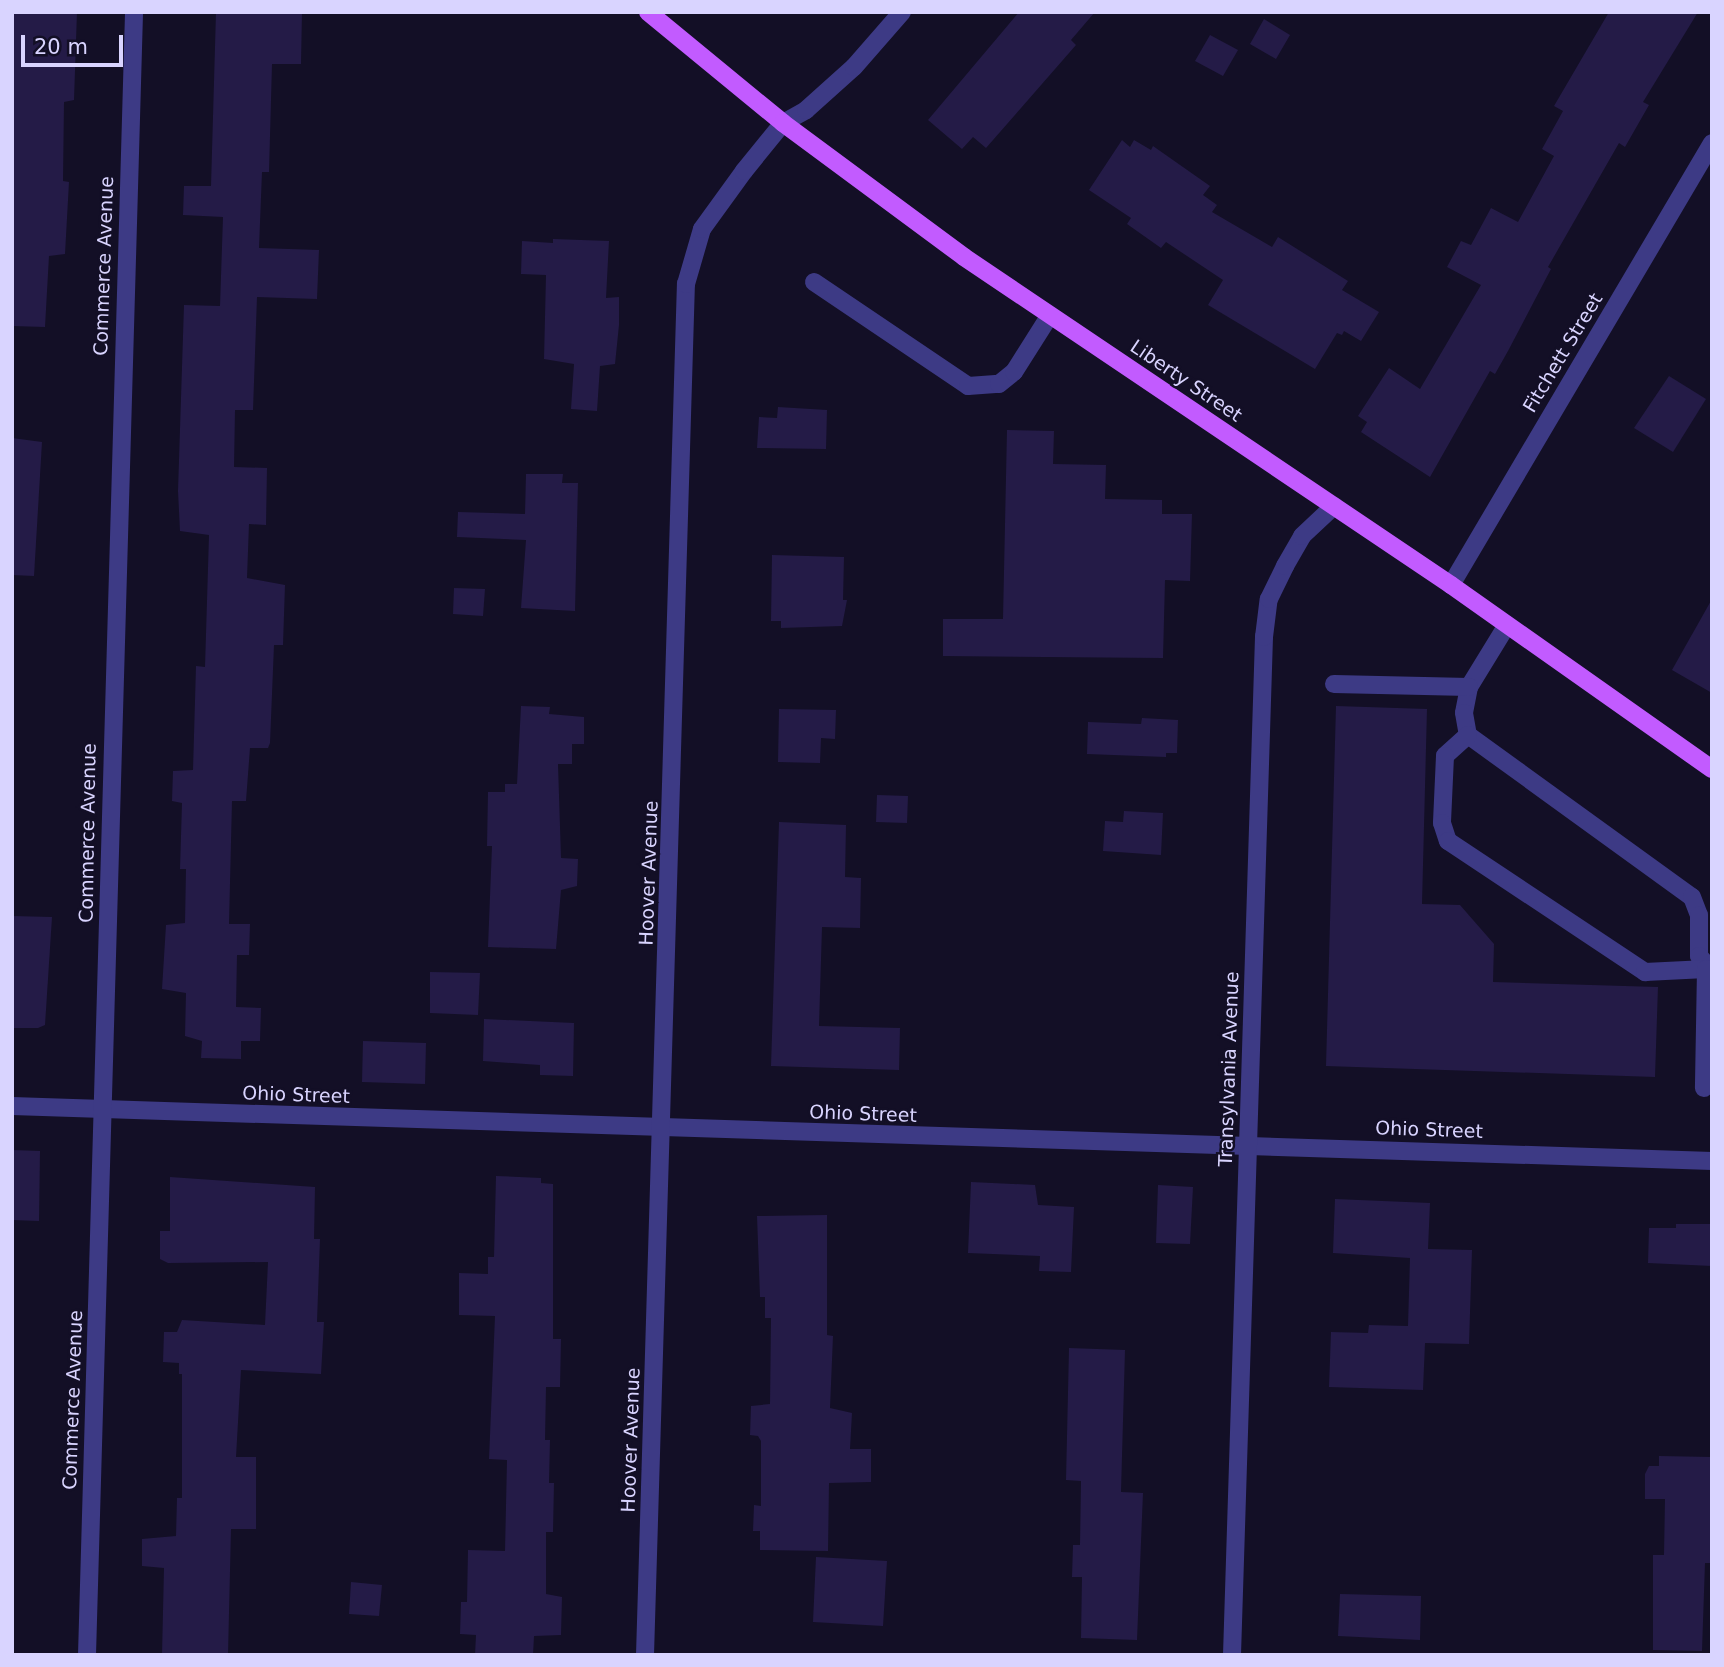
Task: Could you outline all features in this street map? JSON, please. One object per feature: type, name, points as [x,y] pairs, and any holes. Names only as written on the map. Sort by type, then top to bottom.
[{"type":"main road","name":"Liberty Street","points":[[648,12],[783,123],[1051,315],[1451,585],[1712,769]]},
{"type":"street","name":"Commerce Avenue","points":[[87,1655],[134,12]]},
{"type":"street","points":[[783,123],[806,110],[854,67],[902,12]]},
{"type":"street","name":"Hoover Avenue","points":[[645,1655],[686,284],[702,229],[783,123]]},
{"type":"street","name":"Fitchett Street","points":[[1451,585],[1712,143]]},
{"type":"street","points":[[814,282],[968,386],[999,384],[1014,372],[1051,315]]},
{"type":"street","name":"Transylvania Avenue","points":[[1232,1655],[1266,624],[1269,599],[1290,556],[1302,536],[1334,506]]},
{"type":"street","points":[[1507,625],[1469,687],[1464,713],[1468,735],[1692,897],[1699,915],[1699,956],[1709,970],[1704,1088]]},
{"type":"street","points":[[1334,684],[1469,687]]},
{"type":"street","points":[[1468,735],[1445,756],[1442,823],[1448,841],[1645,972],[1709,970]]},
{"type":"street","name":"Ohio Street","points":[[12,1106],[1712,1161]]},
{"type":"building","points":[[12,12],[77,12],[74,100],[64,102],[63,181],[69,182],[65,254],[49,256],[45,327],[12,326]]},
{"type":"building","points":[[216,12],[302,12],[301,64],[272,64],[269,172],[262,172],[259,248],[319,250],[317,299],[257,297],[253,410],[235,410],[234,467],[267,468],[266,525],[249,524],[247,578],[285,585],[283,645],[274,645],[270,743],[268,748],[250,748],[246,801],[232,801],[229,924],[250,924],[249,955],[237,955],[236,1007],[261,1008],[260,1041],[241,1041],[241,1059],[201,1058],[202,1041],[185,1036],[186,993],[162,989],[166,925],[185,923],[186,869],[180,869],[182,803],[172,801],[173,771],[193,770],[196,666],[205,667],[209,535],[180,531],[178,491],[184,305],[220,306],[223,217],[183,215],[184,186],[211,186]]},
{"type":"building","points":[[1019,12],[1095,12],[1071,40],[1076,45],[986,148],[973,137],[962,149],[928,120]]},
{"type":"building","points":[[1609,12],[1698,12],[1643,102],[1649,105],[1625,147],[1619,143],[1548,267],[1551,269],[1495,374],[1490,371],[1430,477],[1361,432],[1367,422],[1358,416],[1389,368],[1420,389],[1481,285],[1447,267],[1461,241],[1471,245],[1491,208],[1518,222],[1554,156],[1542,149],[1563,111],[1554,106]]},
{"type":"building","points":[[1264,19],[1290,35],[1276,59],[1250,44]]},
{"type":"building","points":[[1210,35],[1238,50],[1223,76],[1195,61]]},
{"type":"building","points":[[1122,140],[1130,147],[1134,140],[1151,150],[1153,146],[1210,186],[1203,195],[1217,205],[1212,212],[1272,247],[1278,237],[1348,281],[1342,290],[1379,312],[1361,341],[1344,331],[1342,335],[1337,333],[1315,369],[1208,305],[1223,280],[1166,242],[1161,248],[1127,224],[1131,218],[1089,190]]},
{"type":"building","points":[[553,239],[609,241],[606,298],[619,297],[619,325],[615,364],[600,366],[597,411],[571,409],[574,364],[544,359],[546,275],[521,274],[522,241],[553,243]]},
{"type":"building","points":[[1669,376],[1706,399],[1673,452],[1634,428]]},
{"type":"building","points":[[778,407],[827,410],[826,449],[757,448],[759,417],[777,418]]},
{"type":"building","points":[[1007,430],[1054,431],[1053,464],[1106,465],[1105,499],[1162,500],[1162,514],[1192,514],[1190,581],[1165,580],[1163,658],[943,656],[943,619],[1003,619]]},
{"type":"building","points":[[12,438],[42,442],[34,576],[12,575]]},
{"type":"building","points":[[526,474],[563,474],[562,483],[578,483],[575,611],[521,608],[526,540],[457,537],[458,512],[525,514]]},
{"type":"building","points":[[772,555],[844,557],[843,600],[847,600],[842,626],[781,628],[781,621],[771,621]]},
{"type":"building","points":[[454,588],[485,589],[483,616],[453,614]]},
{"type":"building","points":[[1712,599],[1712,693],[1672,670]]},
{"type":"building","points":[[521,706],[550,707],[549,714],[584,717],[584,744],[572,744],[572,764],[558,764],[561,858],[578,859],[577,886],[561,890],[556,949],[488,947],[492,846],[487,846],[488,792],[505,792],[505,784],[517,784]]},
{"type":"building","points":[[1336,706],[1427,709],[1422,904],[1460,905],[1494,944],[1493,982],[1658,987],[1655,1077],[1326,1066]]},
{"type":"building","points":[[779,709],[836,710],[835,739],[821,738],[820,763],[778,762]]},
{"type":"building","points":[[1142,718],[1178,720],[1177,753],[1166,753],[1166,757],[1087,754],[1088,722],[1141,724]]},
{"type":"building","points":[[877,795],[908,796],[907,823],[876,822]]},
{"type":"building","points":[[1124,811],[1163,813],[1161,855],[1103,851],[1105,821],[1123,822]]},
{"type":"building","points":[[779,822],[846,825],[845,877],[861,878],[860,928],[822,927],[819,1026],[900,1028],[899,1070],[771,1066]]},
{"type":"building","points":[[12,916],[52,917],[45,1025],[38,1028],[12,1028]]},
{"type":"building","points":[[430,972],[480,973],[478,1015],[430,1013]]},
{"type":"building","points":[[484,1019],[574,1023],[573,1076],[540,1075],[540,1065],[483,1061]]},
{"type":"building","points":[[363,1041],[426,1043],[425,1084],[362,1082]]},
{"type":"building","points":[[12,1150],[40,1151],[39,1221],[12,1220]]},
{"type":"building","points":[[496,1176],[541,1178],[541,1183],[553,1184],[553,1339],[561,1339],[560,1387],[546,1387],[545,1440],[550,1440],[549,1483],[554,1483],[553,1532],[546,1532],[546,1594],[562,1597],[561,1635],[534,1636],[533,1655],[475,1655],[476,1635],[460,1634],[461,1602],[467,1602],[468,1550],[505,1551],[507,1460],[489,1459],[495,1316],[459,1315],[459,1273],[488,1274],[488,1257],[494,1257]]},
{"type":"building","points":[[170,1177],[315,1187],[314,1239],[320,1239],[317,1322],[324,1322],[321,1374],[241,1370],[236,1457],[256,1457],[256,1529],[231,1529],[228,1655],[162,1655],[164,1568],[142,1566],[142,1539],[176,1536],[177,1498],[182,1498],[182,1374],[179,1374],[179,1363],[163,1362],[164,1332],[177,1332],[182,1320],[265,1325],[268,1262],[168,1263],[160,1259],[160,1231],[170,1231]]},
{"type":"building","points":[[971,1182],[1035,1185],[1038,1205],[1074,1207],[1071,1272],[1039,1271],[1040,1256],[968,1253]]},
{"type":"building","points":[[1158,1185],[1193,1187],[1190,1244],[1156,1243]]},
{"type":"building","points":[[1335,1199],[1430,1203],[1428,1249],[1472,1250],[1469,1344],[1425,1343],[1423,1390],[1329,1387],[1331,1332],[1368,1333],[1369,1325],[1408,1326],[1410,1258],[1333,1253]]},
{"type":"building","points":[[827,1215],[827,1335],[833,1336],[830,1408],[852,1413],[850,1449],[871,1449],[871,1482],[829,1483],[828,1551],[760,1550],[760,1531],[753,1531],[754,1505],[761,1506],[761,1441],[758,1436],[750,1435],[751,1406],[770,1404],[771,1318],[765,1318],[765,1297],[760,1297],[757,1216]]},
{"type":"building","points":[[1676,1224],[1712,1224],[1712,1266],[1648,1263],[1649,1228],[1676,1228]]},
{"type":"building","points":[[1069,1348],[1125,1350],[1121,1492],[1143,1493],[1137,1640],[1081,1638],[1082,1577],[1072,1577],[1073,1545],[1080,1545],[1081,1481],[1066,1480]]},
{"type":"building","points":[[1659,1456],[1712,1457],[1712,1563],[1705,1563],[1702,1651],[1653,1650],[1653,1555],[1664,1555],[1665,1499],[1645,1499],[1645,1474],[1649,1466],[1659,1466]]},
{"type":"building","points":[[816,1557],[887,1561],[883,1626],[813,1622]]},
{"type":"building","points":[[351,1582],[382,1585],[379,1616],[349,1614]]},
{"type":"building","points":[[1340,1594],[1421,1596],[1420,1640],[1338,1636]]}]
